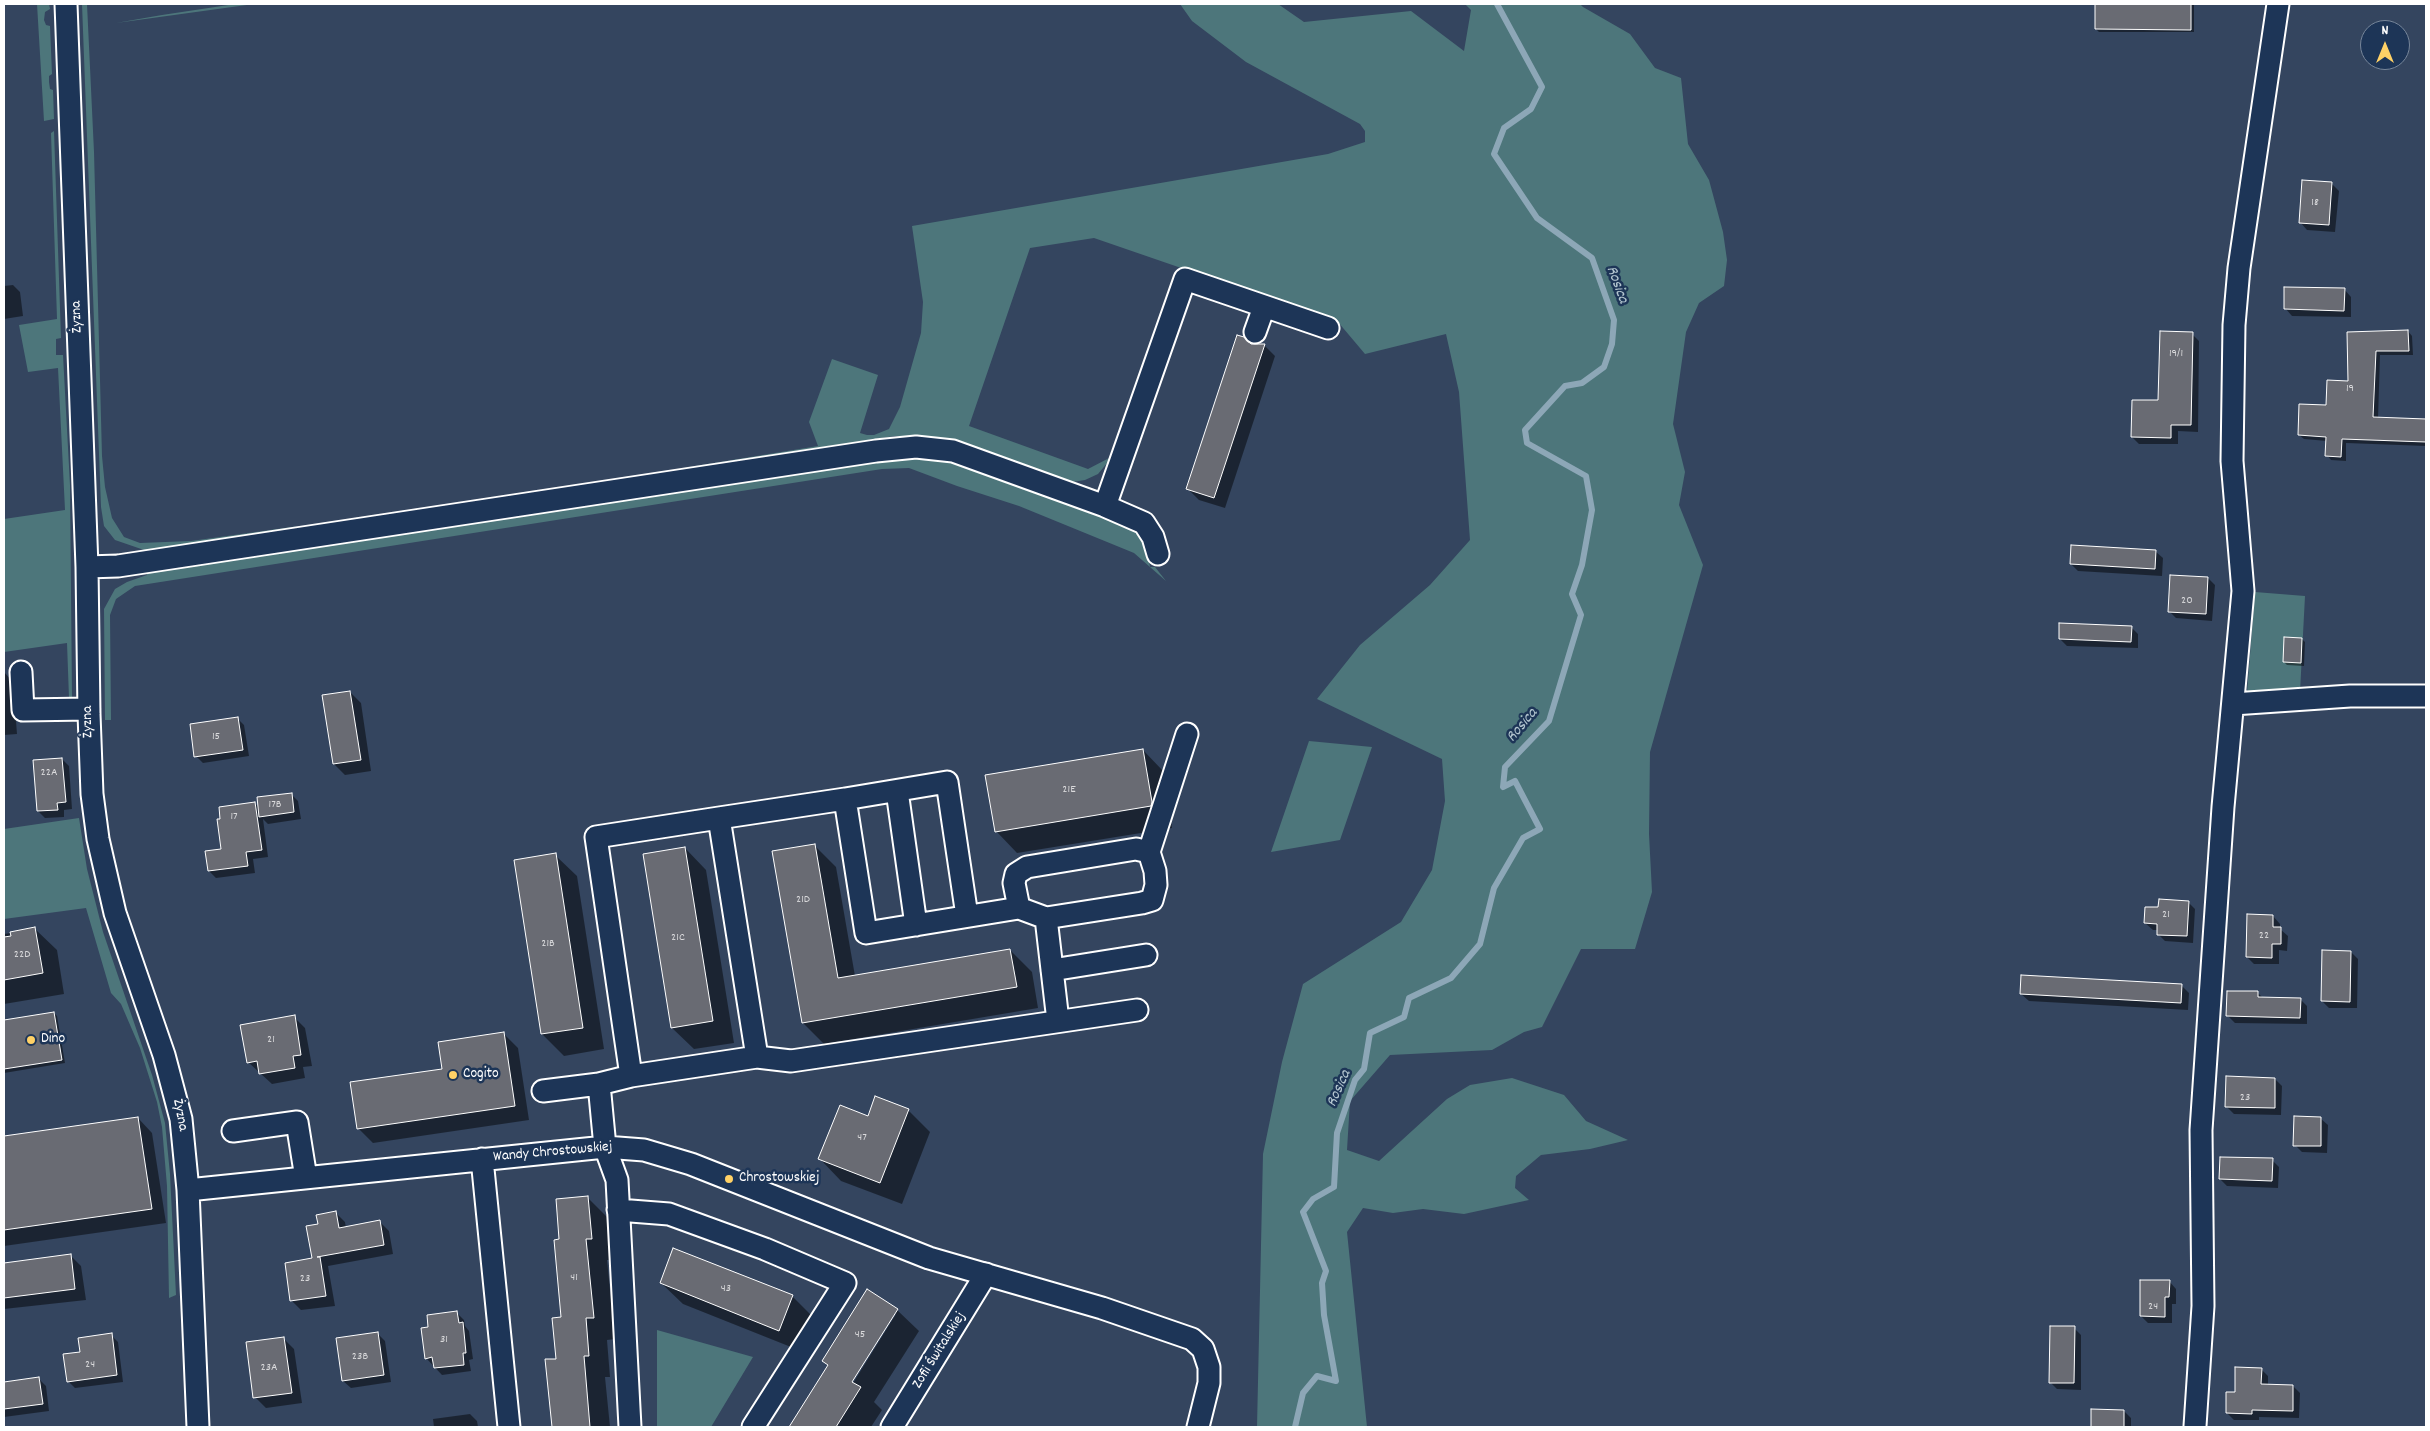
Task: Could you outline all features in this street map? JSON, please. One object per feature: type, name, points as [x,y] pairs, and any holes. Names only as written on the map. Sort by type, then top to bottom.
[{"type":"street","name":"Żyzna","points":[[66,4],[87,567],[92,794],[105,871],[126,948],[174,1088],[181,1119],[188,1190],[198,1427]]},
{"type":"street","points":[[2195,1426],[2203,1306],[2201,1130],[2223,807],[2243,591],[2232,461],[2234,324],[2239,268],[2278,4]]},
{"type":"street","points":[[1105,506],[1185,279],[1328,328]]},
{"type":"street","points":[[1256,332],[1264,306]]},
{"type":"street","points":[[87,567],[118,566],[876,450],[916,447],[953,451],[1105,506],[1144,523],[1153,537],[1158,554]]},
{"type":"street","points":[[21,672],[22,710],[89,709]]},
{"type":"street","points":[[2232,704],[2341,697],[2426,696]]},
{"type":"street","points":[[845,799],[866,933],[1019,908],[1046,918],[1142,904],[1152,900],[1156,886],[1155,871],[1148,852],[1187,734]]},
{"type":"street","points":[[631,1076],[596,838],[947,782],[967,916]]},
{"type":"street","points":[[897,790],[916,925]]},
{"type":"street","points":[[719,818],[757,1057]]},
{"type":"street","points":[[1019,908],[1015,895],[1016,874],[1027,867],[1136,850],[1148,852]]},
{"type":"street","points":[[1046,918],[1058,1021]]},
{"type":"street","points":[[1052,970],[1146,955]]},
{"type":"street","points":[[543,1091],[599,1084],[631,1076],[757,1057],[791,1061],[1137,1010]]},
{"type":"street","points":[[599,1084],[605,1147],[616,1180],[630,1427]]},
{"type":"street","points":[[232,1131],[297,1122],[306,1178]]},
{"type":"street","name":"Wandy Chrostowskiej","points":[[188,1190],[605,1147],[644,1150],[691,1164],[929,1258],[1102,1308],[1192,1339],[1203,1349],[1208,1367],[1208,1383],[1198,1427]]},
{"type":"street","points":[[482,1159],[509,1427]]},
{"type":"street","points":[[618,1210],[670,1214],[765,1249],[845,1283],[753,1427]]},
{"type":"street","name":"Zofii Świtalskiej","points":[[892,1427],[986,1274]]},
{"type":"green space","points":[[37,4],[49,4],[50,9],[45,12],[44,20],[46,25],[50,26],[52,74],[49,76],[49,82],[50,89],[53,90],[54,119],[44,121]]},
{"type":"green space","points":[[82,4],[87,4],[94,152],[102,456],[105,487],[112,518],[124,537],[140,543],[191,541],[299,526],[231,541],[169,550],[147,551],[115,540],[104,526],[101,507]]},
{"type":"green space","points":[[235,4],[254,4],[116,23],[162,15]]},
{"type":"green space","points":[[1180,4],[1278,4],[1304,22],[1411,11],[1464,51],[1471,10],[1465,4],[1580,4],[1630,34],[1655,68],[1681,78],[1688,144],[1709,180],[1723,232],[1727,260],[1724,286],[1699,303],[1686,332],[1673,424],[1685,472],[1679,505],[1703,565],[1650,752],[1649,834],[1652,892],[1635,949],[1581,949],[1542,1027],[1524,1032],[1492,1050],[1390,1055],[1350,1101],[1347,1150],[1379,1161],[1447,1099],[1470,1085],[1512,1078],[1564,1095],[1586,1121],[1628,1140],[1590,1149],[1541,1155],[1516,1176],[1515,1188],[1529,1200],[1464,1214],[1423,1209],[1393,1213],[1363,1208],[1347,1232],[1367,1427],[1257,1427],[1263,1154],[1282,1062],[1303,984],[1401,922],[1432,870],[1445,801],[1442,759],[1317,699],[1360,645],[1430,585],[1470,540],[1459,392],[1446,334],[1365,354],[1338,322],[1094,238],[1030,248],[969,426],[1088,469],[1113,456],[1098,474],[1085,480],[1066,483],[950,441],[926,436],[895,436],[677,469],[818,446],[809,422],[832,359],[878,375],[860,433],[874,435],[889,429],[900,407],[921,333],[923,302],[912,226],[1328,154],[1365,142],[1365,131],[1360,124],[1246,62],[1192,21]]},
{"type":"green space","points":[[54,131],[61,338],[56,339],[56,355],[63,355],[70,485],[72,697],[69,698],[67,643],[4,652],[4,519],[65,510],[58,368],[28,372],[19,325],[57,319],[51,133]]},
{"type":"green space","points":[[910,455],[947,459],[1143,531],[1150,567],[1134,553],[1019,506],[909,468],[882,469],[135,586],[116,599],[110,615],[111,720],[105,720],[104,609],[115,589],[127,582],[147,575],[147,571]]},
{"type":"green space","points":[[1150,567],[1155,567],[1166,581]]},
{"type":"green space","points":[[2255,592],[2305,596],[2300,692],[2247,693]]},
{"type":"green space","points":[[1309,741],[1372,747],[1340,840],[1271,852]]},
{"type":"green space","points":[[79,818],[87,869],[103,932],[152,1075],[165,1123],[170,1174],[176,1295],[169,1298],[167,1186],[162,1127],[157,1102],[140,1048],[121,1004],[111,993],[86,908],[4,919],[4,829]]},
{"type":"green space","points":[[657,1330],[753,1357],[711,1427],[657,1427]]},
{"type":"building","points":[[2095,4],[2191,4],[2191,30],[2095,29]]},
{"type":"building","points":[[2302,180],[2332,182],[2329,225],[2299,223]]},
{"type":"building","points":[[2284,287],[2345,288],[2344,311],[2284,309]]},
{"type":"building","points":[[2408,330],[2409,351],[2376,351],[2373,417],[2426,419],[2426,442],[2342,439],[2341,457],[2325,456],[2326,437],[2298,435],[2299,404],[2326,405],[2327,380],[2348,381],[2347,332]]},
{"type":"building","points":[[2160,331],[2193,332],[2191,425],[2171,425],[2171,438],[2131,437],[2132,400],[2158,400]]},
{"type":"building","points":[[1237,335],[1244,337],[1251,344],[1265,344],[1214,498],[1186,489]]},
{"type":"building","points":[[2071,545],[2156,550],[2155,569],[2070,564]]},
{"type":"building","points":[[2170,575],[2208,577],[2206,614],[2168,612]]},
{"type":"building","points":[[2059,623],[2132,626],[2131,642],[2059,639]]},
{"type":"building","points":[[2284,637],[2302,638],[2301,663],[2283,662]]},
{"type":"building","points":[[350,691],[361,760],[333,764],[322,695]]},
{"type":"building","points":[[238,717],[243,750],[194,757],[190,724]]},
{"type":"building","points":[[1143,749],[1152,802],[1151,806],[995,832],[985,775]]},
{"type":"building","points":[[62,758],[66,802],[57,803],[58,810],[37,811],[33,760]]},
{"type":"building","points":[[292,793],[294,812],[259,817],[257,797]]},
{"type":"building","points":[[255,802],[262,850],[246,852],[248,866],[208,871],[205,851],[221,849],[217,819],[220,819],[219,807]]},
{"type":"building","points":[[815,844],[838,978],[1010,949],[1017,987],[802,1023],[772,851]]},
{"type":"building","points":[[685,847],[713,1021],[671,1028],[643,854]]},
{"type":"building","points":[[556,853],[583,1028],[541,1034],[514,860]]},
{"type":"building","points":[[2159,899],[2189,901],[2187,936],[2157,935],[2157,924],[2144,923],[2145,907],[2158,907]]},
{"type":"building","points":[[2247,914],[2273,915],[2273,927],[2281,927],[2281,944],[2272,944],[2272,958],[2246,957]]},
{"type":"building","points":[[35,927],[43,973],[4,980],[4,937],[11,936],[10,932]]},
{"type":"building","points":[[2322,950],[2351,951],[2350,1002],[2321,1001]]},
{"type":"building","points":[[2021,975],[2182,984],[2181,1003],[2020,994]]},
{"type":"building","points":[[2227,991],[2258,991],[2258,997],[2301,998],[2300,1018],[2226,1016]]},
{"type":"building","name":"Dino","points":[[54,1012],[62,1060],[4,1069],[4,1020]]},
{"type":"building","points":[[295,1015],[301,1055],[293,1056],[295,1068],[259,1074],[257,1061],[247,1063],[240,1025]]},
{"type":"building","name":"Cogito","points":[[504,1032],[515,1106],[357,1129],[350,1082],[442,1069],[438,1042]]},
{"type":"building","points":[[2226,1076],[2275,1078],[2275,1108],[2225,1107]]},
{"type":"building","points":[[875,1096],[909,1109],[880,1183],[818,1159],[840,1105],[868,1116]]},
{"type":"building","points":[[2294,1116],[2321,1117],[2321,1146],[2293,1146]]},
{"type":"building","points":[[138,1117],[152,1209],[4,1230],[4,1136]]},
{"type":"building","points":[[2220,1157],[2273,1158],[2272,1181],[2219,1179]]},
{"type":"building","points":[[588,1196],[592,1239],[586,1239],[594,1318],[586,1318],[589,1356],[584,1356],[590,1427],[552,1427],[545,1359],[556,1359],[552,1318],[561,1317],[554,1240],[559,1239],[556,1199]]},
{"type":"building","points":[[336,1211],[339,1228],[380,1220],[384,1245],[317,1257],[320,1257],[326,1296],[290,1301],[285,1263],[312,1258],[306,1226],[318,1224],[316,1215]]},
{"type":"building","points":[[673,1248],[793,1295],[779,1331],[660,1283]]},
{"type":"building","points":[[71,1254],[75,1289],[4,1298],[4,1263]]},
{"type":"building","points":[[2140,1280],[2170,1280],[2169,1297],[2165,1297],[2165,1317],[2140,1316]]},
{"type":"building","points":[[867,1289],[898,1309],[852,1382],[861,1387],[836,1427],[789,1427],[828,1365],[822,1361]]},
{"type":"building","points":[[457,1311],[459,1323],[463,1322],[466,1353],[463,1353],[464,1365],[434,1368],[432,1357],[425,1359],[421,1328],[428,1327],[427,1315]]},
{"type":"building","points":[[2050,1326],[2075,1326],[2074,1383],[2049,1383]]},
{"type":"building","points":[[378,1332],[384,1375],[342,1381],[336,1338]]},
{"type":"building","points":[[112,1333],[117,1375],[67,1382],[63,1354],[80,1352],[78,1338]]},
{"type":"building","points":[[284,1337],[292,1393],[253,1398],[246,1342]]},
{"type":"building","points":[[2235,1367],[2262,1368],[2261,1384],[2293,1385],[2293,1411],[2252,1410],[2252,1414],[2226,1413],[2226,1392],[2235,1392]]},
{"type":"building","points":[[39,1377],[43,1404],[4,1409],[4,1382]]},
{"type":"building","points":[[2091,1409],[2124,1410],[2124,1427],[2091,1427]]},
{"type":"waterway","name":"Rosica","points":[[1295,1427],[1303,1393],[1317,1376],[1336,1381],[1324,1315],[1322,1283],[1326,1271],[1303,1212],[1313,1199],[1334,1187],[1337,1133],[1355,1080],[1364,1069],[1370,1033],[1404,1017],[1409,998],[1451,978],[1480,944],[1494,888],[1523,838],[1540,829],[1515,781],[1503,787],[1505,767],[1549,721],[1581,615],[1572,594],[1582,565],[1592,510],[1586,476],[1527,443],[1525,430],[1565,386],[1582,383],[1604,367],[1612,344],[1614,320],[1592,258],[1537,218],[1494,154],[1504,128],[1531,109],[1542,87],[1497,4]]},
{"type":"place","name":"Dino","points":[[31,1040]]},
{"type":"place","name":"Cogito","points":[[453,1075]]},
{"type":"place","name":"Chrostowskiej","points":[[729,1179]]}]
